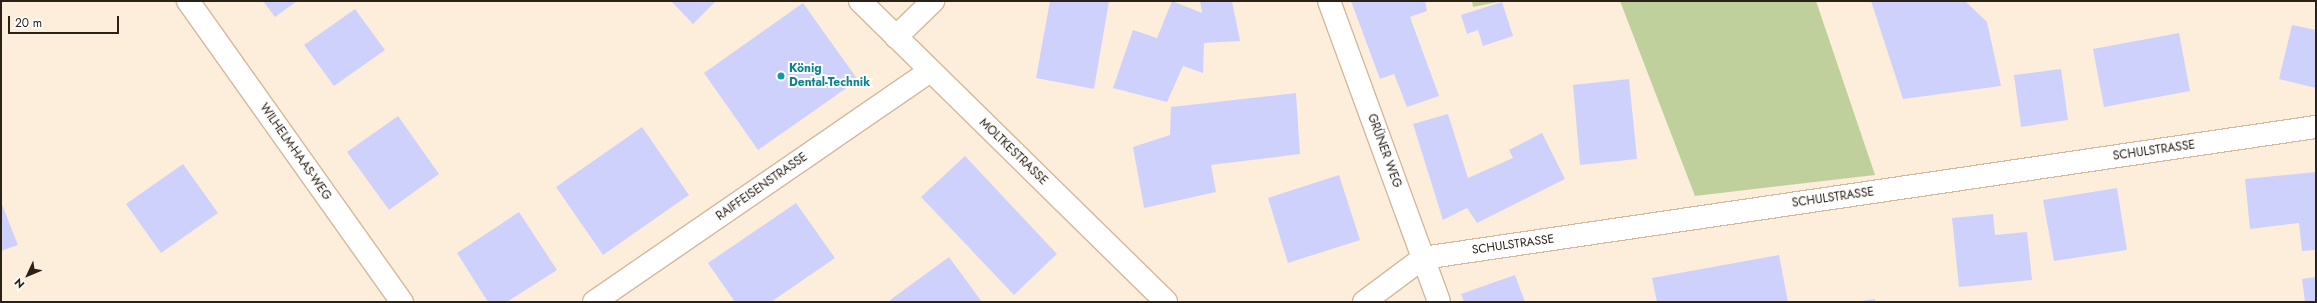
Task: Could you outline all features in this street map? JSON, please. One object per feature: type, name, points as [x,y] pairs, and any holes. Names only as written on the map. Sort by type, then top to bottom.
[{"type":"street","name":"WILHELM-HAAS-WEG","points":[[188,1],[402,302]]},
{"type":"street","name":"MOLTKESTRASSE","points":[[860,1],[1166,302]]},
{"type":"street","points":[[896,37],[933,1]]},
{"type":"street","name":"GRÜNER WEG","points":[[1329,1],[1439,302]]},
{"type":"street","name":"RAIFFEISENSTRASSE","points":[[594,302],[930,71]]},
{"type":"street","name":"SCHULSTRASSE","points":[[1364,302],[1424,258],[2316,127]]},
{"type":"green space","points":[[1472,1],[1503,1],[1473,7]]},
{"type":"green space","points":[[1620,1],[1816,1],[1875,175],[1695,196]]},
{"type":"building","points":[[263,1],[297,1],[275,17]]},
{"type":"building","points":[[671,1],[716,1],[693,24]]},
{"type":"building","points":[[1050,1],[1109,1],[1094,89],[1036,78]]},
{"type":"building","points":[[1172,1],[1202,13],[1200,1],[1232,1],[1240,41],[1204,43],[1203,73],[1183,66],[1167,102],[1113,88],[1133,30],[1157,38]]},
{"type":"building","points":[[1351,1],[1425,1],[1427,11],[1410,17],[1439,96],[1407,107],[1394,74],[1380,79]]},
{"type":"building","points":[[1871,1],[1965,1],[1987,22],[2001,86],[1903,99]]},
{"type":"building","points":[[1502,2],[1513,36],[1483,46],[1478,30],[1467,34],[1461,15]]},
{"type":"building","name":"König Dental-Technik","points":[[803,3],[858,80],[758,150],[704,73]]},
{"type":"building","points":[[355,9],[385,50],[334,86],[304,45]]},
{"type":"building","points":[[2292,25],[2316,30],[2316,88],[2279,79]]},
{"type":"building","points":[[2179,33],[2190,91],[2104,107],[2093,49]]},
{"type":"building","points":[[2061,69],[2068,120],[2021,127],[2014,75]]},
{"type":"building","points":[[1629,79],[1637,159],[1580,165],[1573,85]]},
{"type":"building","points":[[1296,93],[1300,154],[1211,165],[1216,192],[1144,208],[1133,147],[1170,135],[1171,107]]},
{"type":"building","points":[[1448,114],[1468,178],[1513,158],[1509,150],[1542,133],[1565,179],[1477,223],[1467,208],[1443,220],[1413,124]]},
{"type":"building","points":[[398,116],[439,174],[389,210],[347,152]]},
{"type":"building","points":[[642,127],[689,195],[603,255],[556,187]]},
{"type":"building","points":[[965,156],[1057,254],[1014,295],[921,197]]},
{"type":"building","points":[[183,164],[218,213],[161,253],[126,204]]},
{"type":"building","points":[[2316,172],[2316,250],[2302,251],[2299,223],[2250,229],[2245,179]]},
{"type":"building","points":[[1339,175],[1360,240],[1288,263],[1268,198]]},
{"type":"building","points":[[2117,188],[2127,250],[2054,261],[2043,200]]},
{"type":"building","points":[[1,202],[18,245],[1,251]]},
{"type":"building","points":[[796,203],[835,258],[771,302],[735,302],[708,263]]},
{"type":"building","points":[[519,212],[557,270],[507,302],[488,302],[457,253]]},
{"type":"building","points":[[1993,214],[1995,235],[2027,232],[2032,280],[1959,287],[1952,218]]},
{"type":"building","points":[[1779,255],[1788,302],[1657,302],[1652,278]]},
{"type":"building","points":[[949,257],[982,302],[891,302],[890,300]]},
{"type":"building","points":[[1515,275],[1525,302],[1464,302],[1461,294]]},
{"type":"building","points":[[2316,277],[2316,302],[2305,302],[2302,279]]},
{"type":"building","points":[[1875,299],[1875,302],[1861,302],[1861,301]]},
{"type":"place","name":"König Dental-Technik","points":[[781,76]]}]
